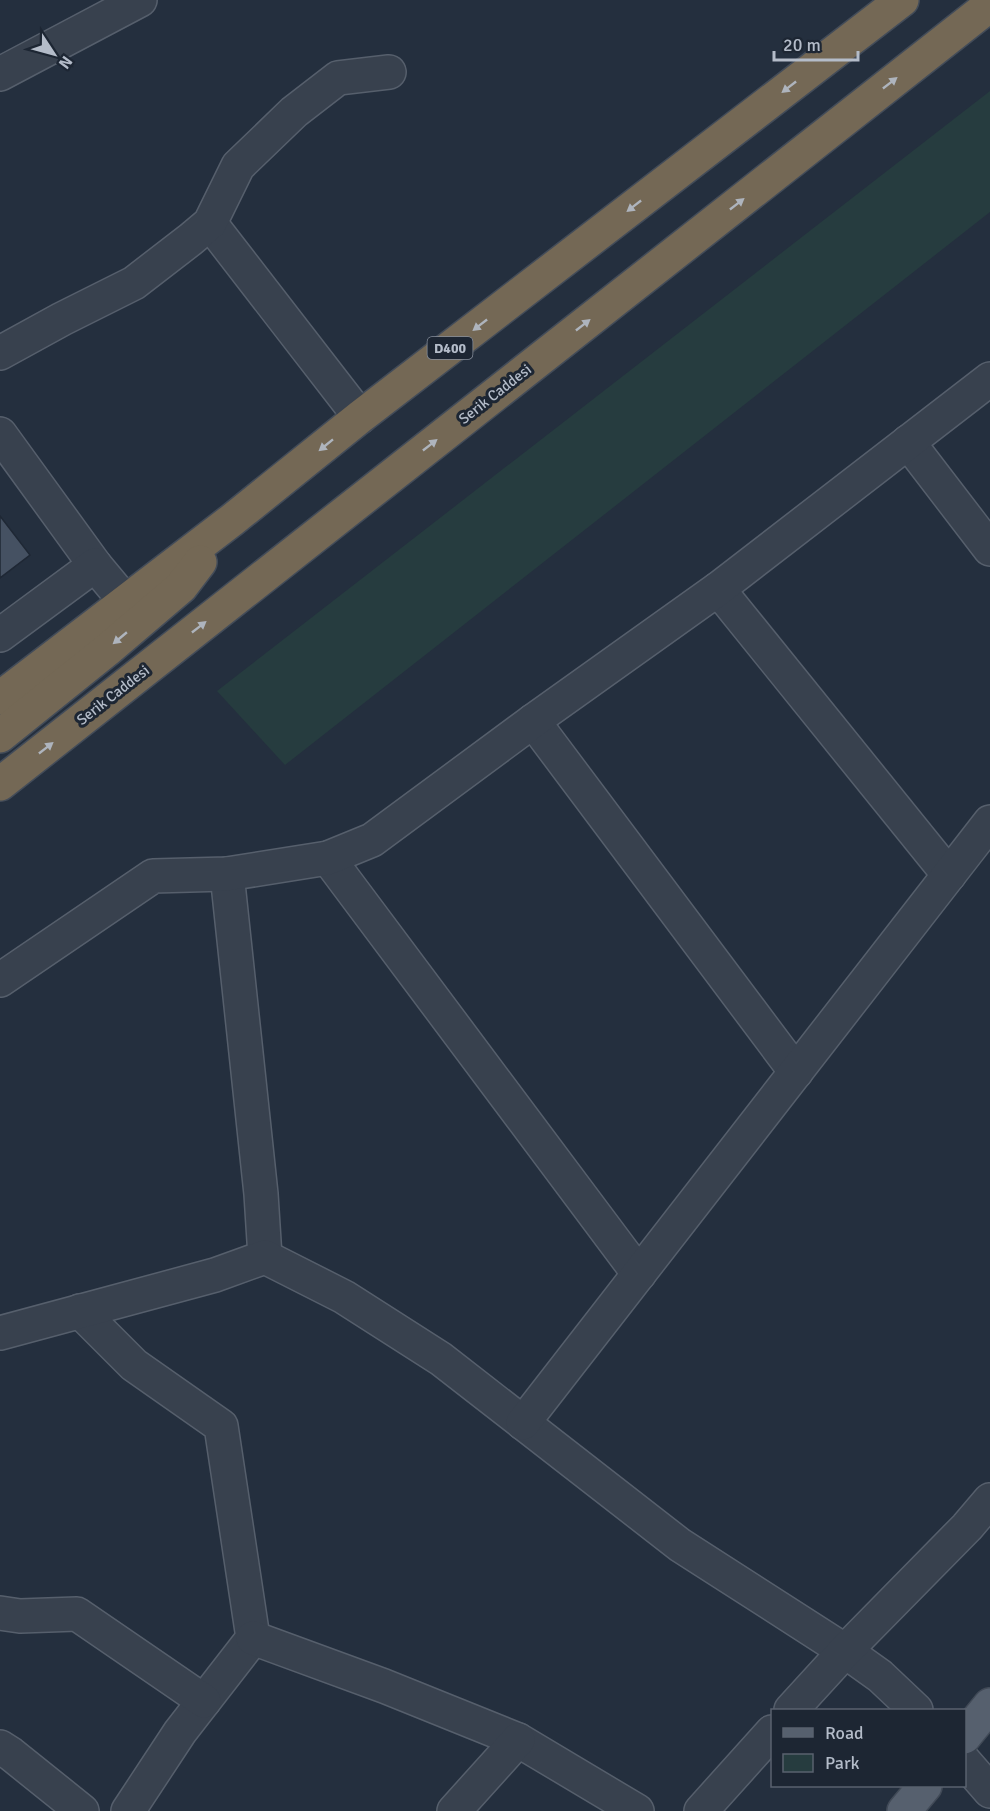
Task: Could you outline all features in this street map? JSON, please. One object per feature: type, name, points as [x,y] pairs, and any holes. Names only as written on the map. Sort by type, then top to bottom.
[{"type":"highway","name":"D400","points":[[0,698],[232,520],[360,417],[902,0]]},
{"type":"highway","name":"Serik Caddesi","points":[[0,784],[990,5]]},
{"type":"highway","points":[[0,736],[181,587],[232,520]]},
{"type":"main road","points":[[966,1735],[990,1705]]},
{"type":"main road","points":[[904,1811],[923,1787]]},
{"type":"street","points":[[0,74],[140,0]]},
{"type":"street","points":[[0,353],[134,283],[210,223],[238,166],[294,112],[338,78],[389,72]]},
{"type":"street","points":[[210,223],[360,417]]},
{"type":"street","points":[[0,980],[153,876],[228,874],[328,858],[372,840],[718,589],[990,380]]},
{"type":"street","points":[[0,434],[95,565],[125,601]]},
{"type":"street","points":[[908,442],[990,549]]},
{"type":"street","points":[[0,635],[95,565]]},
{"type":"street","points":[[718,589],[949,875]]},
{"type":"street","points":[[533,721],[796,1072]]},
{"type":"street","points":[[523,1423],[990,822]]},
{"type":"street","points":[[328,858],[639,1274]]},
{"type":"street","points":[[228,874],[261,1194],[265,1257]]},
{"type":"street","points":[[0,1333],[215,1275],[265,1257],[344,1297],[441,1359],[680,1545],[845,1651],[880,1676],[915,1709]]},
{"type":"street","points":[[80,1311],[134,1365],[221,1426],[253,1638],[180,1732],[128,1811]]},
{"type":"street","points":[[792,1709],[845,1651],[967,1527],[990,1500]]},
{"type":"street","points":[[0,1613],[20,1616],[77,1614],[204,1701]]},
{"type":"street","points":[[253,1638],[384,1686],[518,1740],[638,1811]]},
{"type":"street","points":[[701,1811],[771,1733]]},
{"type":"street","points":[[454,1811],[518,1740]]},
{"type":"street","points":[[0,1748],[11,1754],[82,1811]]},
{"type":"street","points":[[966,1763],[990,1791]]},
{"type":"green space","points":[[990,91],[990,212],[285,765],[217,691]]},
{"type":"building","points":[[0,516],[30,555],[0,578]]}]
